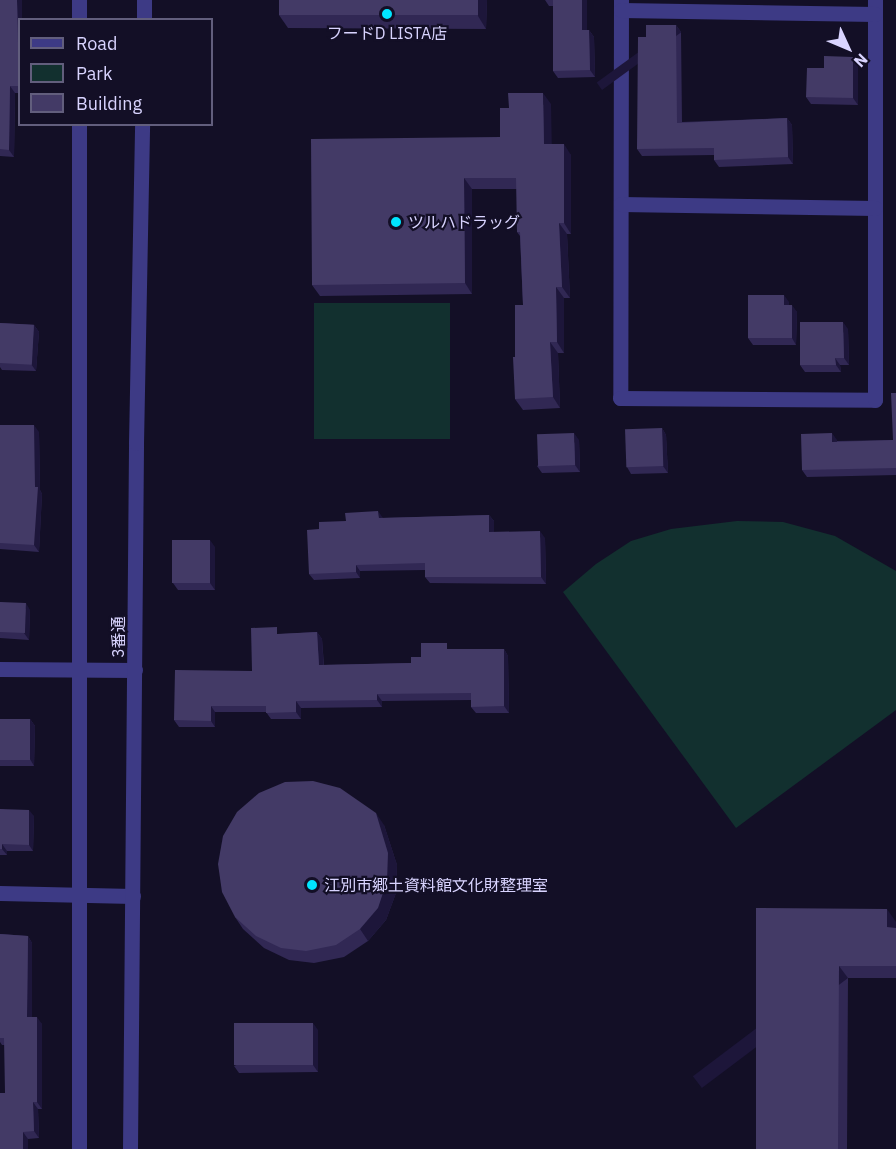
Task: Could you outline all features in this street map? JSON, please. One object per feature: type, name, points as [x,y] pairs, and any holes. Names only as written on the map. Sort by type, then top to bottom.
[{"type":"street","points":[[79,0],[79,18]]},
{"type":"street","points":[[144,0],[144,18]]},
{"type":"street","points":[[621,5],[875,7],[875,400],[620,398],[621,5]]},
{"type":"street","points":[[79,126],[79,1149]]},
{"type":"street","name":"3番通","points":[[130,1149],[136,443],[142,126]]},
{"type":"street","points":[[621,204],[875,208]]},
{"type":"street","points":[[0,669],[135,670]]},
{"type":"street","points":[[0,893],[133,896]]},
{"type":"green space","points":[[314,303],[450,303],[450,439],[314,439]]},
{"type":"green space","points":[[737,521],[783,522],[835,536],[896,571],[896,710],[736,828],[563,592],[596,564],[631,541],[671,529]]},
{"type":"building","points":[[0,0],[17,0],[18,86],[10,86],[9,150],[0,149]]},
{"type":"building","points":[[279,0],[478,0],[478,15],[279,15]]},
{"type":"building","points":[[553,0],[582,0],[582,30],[589,30],[590,70],[553,71]]},
{"type":"building","points":[[646,25],[676,25],[677,123],[787,118],[788,157],[714,160],[714,148],[637,149],[638,37],[646,37]]},
{"type":"building","points":[[824,56],[853,57],[853,98],[806,97],[807,68],[824,68]]},
{"type":"building","points":[[508,93],[543,93],[544,144],[564,144],[564,223],[559,223],[562,287],[556,287],[557,342],[550,342],[553,397],[515,399],[513,357],[515,357],[515,305],[523,305],[520,232],[517,232],[516,178],[464,178],[465,283],[312,285],[311,139],[500,137],[500,108],[509,108]]},
{"type":"building","points":[[748,295],[784,295],[784,305],[792,305],[792,338],[748,338]]},
{"type":"building","points":[[800,322],[843,322],[844,358],[835,358],[836,365],[800,365]]},
{"type":"building","points":[[0,323],[34,325],[32,365],[0,363]]},
{"type":"building","points":[[891,393],[896,393],[896,468],[802,470],[801,434],[832,433],[832,442],[893,440]]},
{"type":"building","points":[[0,425],[34,425],[35,487],[38,487],[34,545],[0,543]]},
{"type":"building","points":[[662,428],[663,466],[626,467],[625,429]]},
{"type":"building","points":[[574,433],[575,465],[538,466],[537,434]]},
{"type":"building","points":[[378,511],[379,518],[489,515],[489,532],[540,531],[541,577],[425,577],[425,563],[356,565],[356,572],[309,574],[307,530],[319,529],[319,522],[346,521],[345,513]]},
{"type":"building","points":[[172,540],[210,540],[210,583],[172,583]]},
{"type":"building","points":[[0,602],[26,603],[25,633],[0,632]]},
{"type":"building","points":[[277,627],[277,634],[317,632],[319,665],[411,663],[411,657],[421,657],[421,643],[447,643],[447,649],[504,649],[504,706],[471,707],[471,693],[377,694],[377,700],[296,701],[296,712],[266,713],[266,706],[211,706],[211,721],[174,720],[175,670],[252,671],[251,628]]},
{"type":"building","points":[[0,719],[30,719],[30,760],[0,760]]},
{"type":"building","name":"江別市郷土資料館文化財整理室","points":[[313,781],[340,788],[376,813],[388,853],[387,881],[378,908],[360,929],[336,945],[306,951],[281,948],[256,936],[235,917],[222,892],[218,864],[223,836],[237,812],[259,793],[285,782]]},
{"type":"building","points":[[0,809],[29,810],[29,845],[2,844],[2,849],[0,849]]},
{"type":"building","points":[[756,908],[887,909],[887,927],[896,928],[896,966],[839,966],[838,1149],[756,1149]]},
{"type":"building","points":[[0,934],[28,936],[27,1017],[37,1017],[37,1102],[33,1102],[34,1131],[23,1132],[23,1149],[0,1149],[0,1093],[5,1093],[4,1038],[0,1038]]},
{"type":"building","points":[[234,1023],[313,1023],[313,1065],[234,1065]]},
{"type":"place","name":"フードD LISTA店","points":[[387,14]]},
{"type":"place","name":"ツルハドラッグ","points":[[396,222]]},
{"type":"place","name":"江別市郷土資料館文化財整理室","points":[[312,885]]}]
